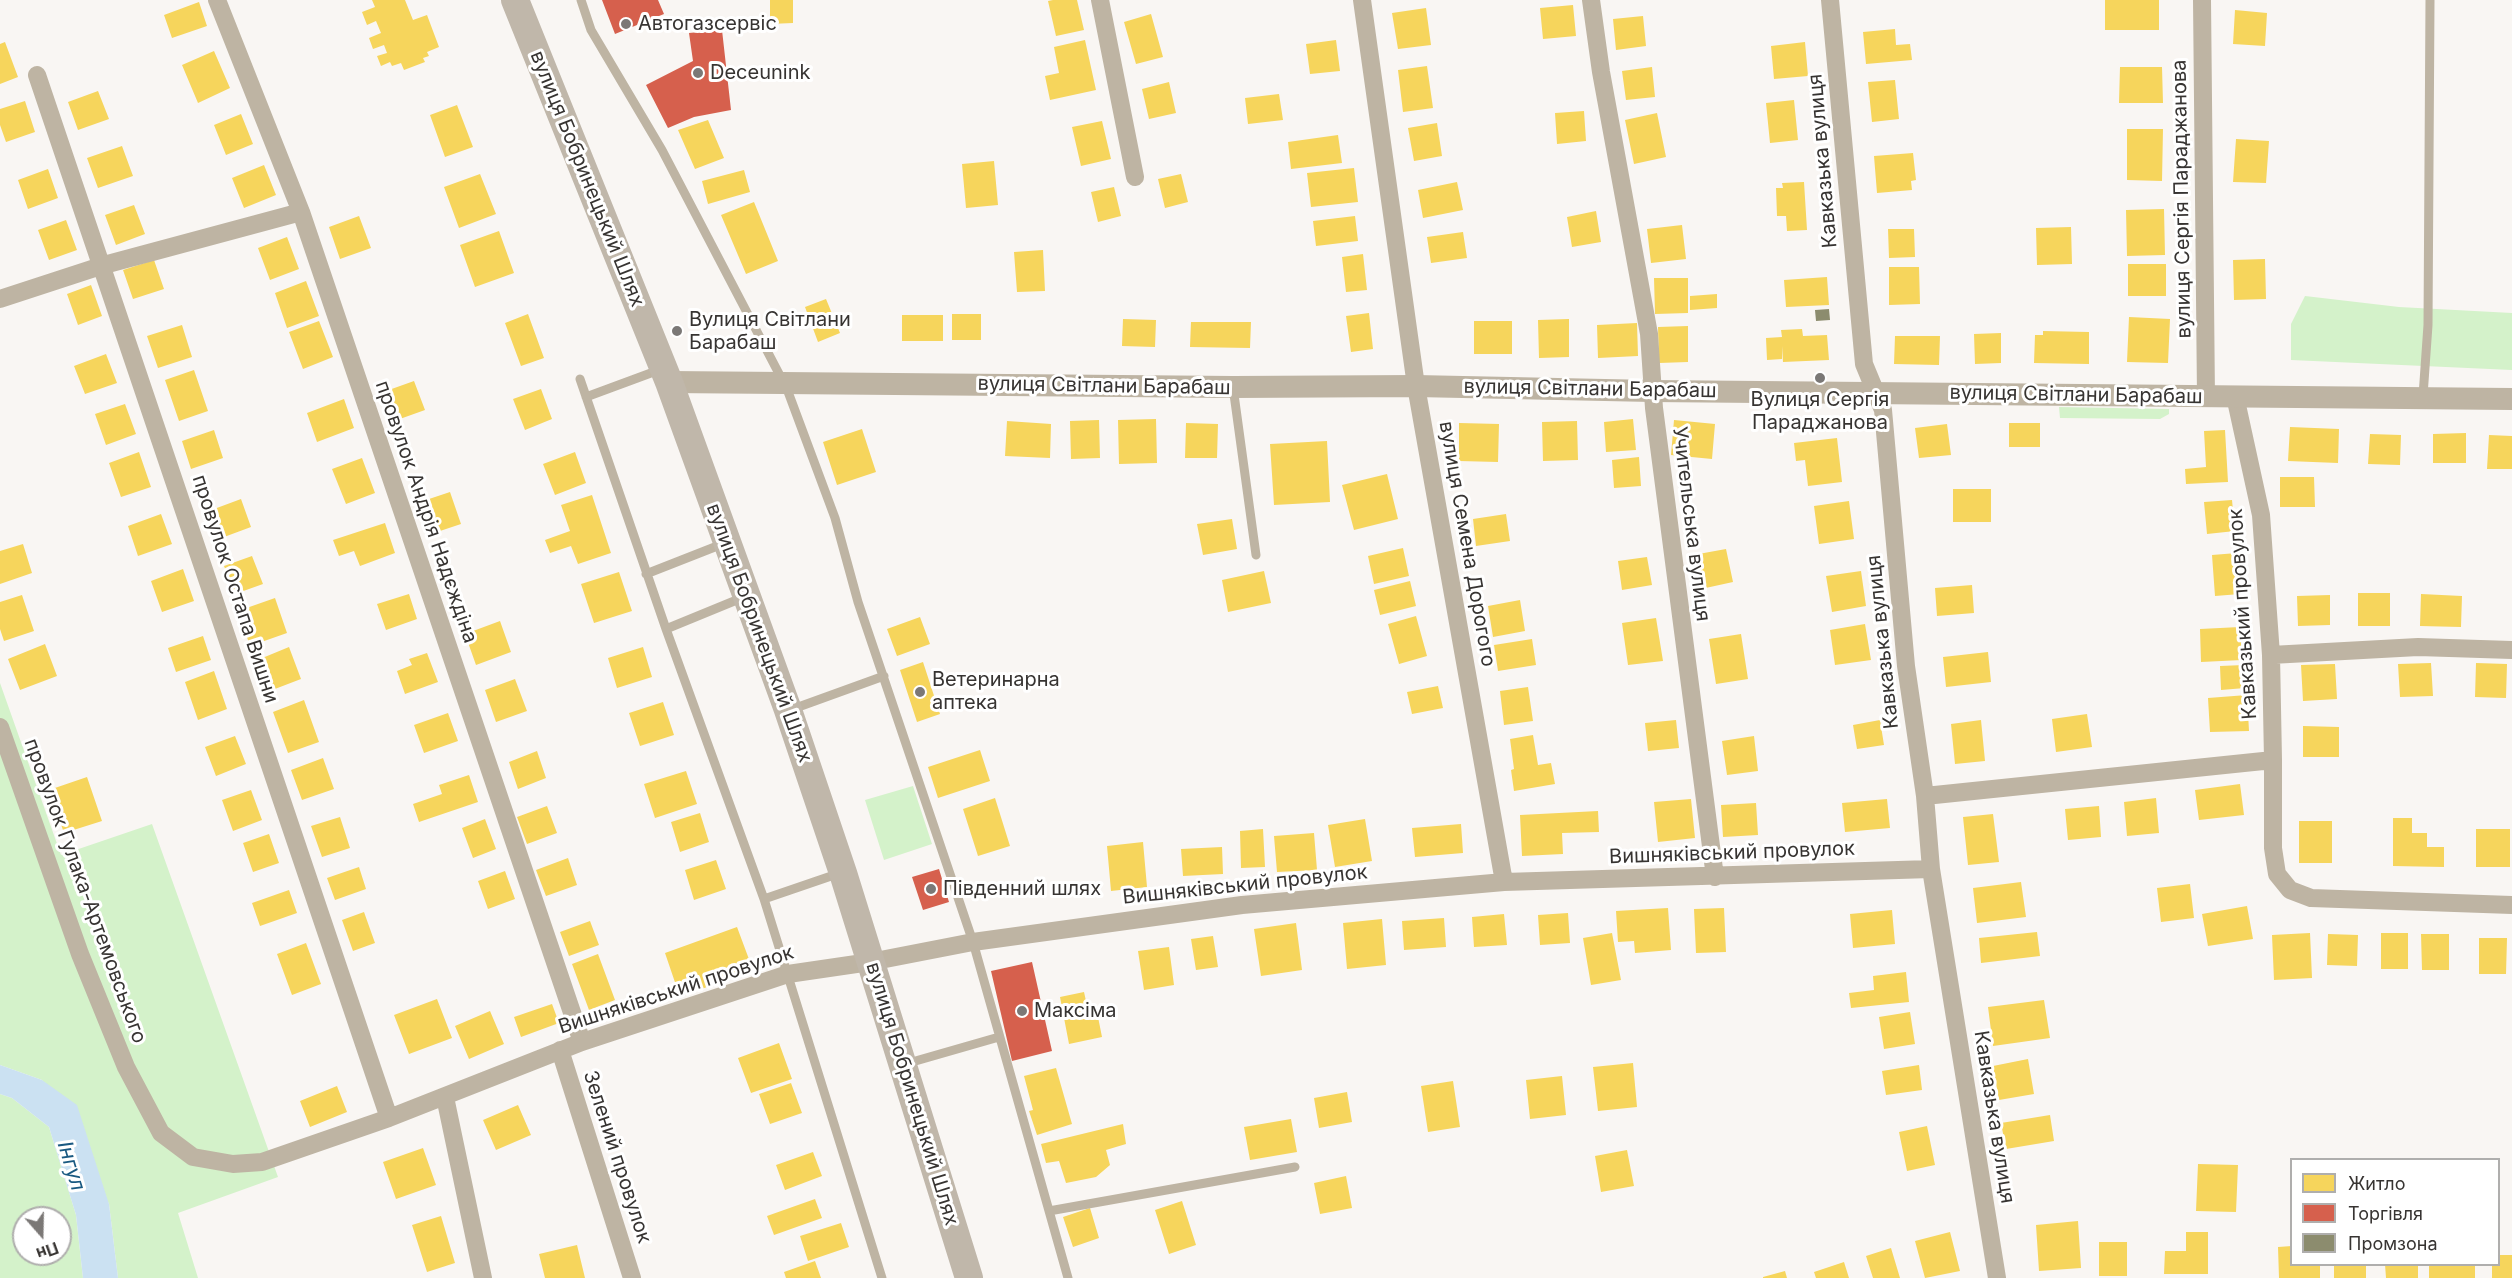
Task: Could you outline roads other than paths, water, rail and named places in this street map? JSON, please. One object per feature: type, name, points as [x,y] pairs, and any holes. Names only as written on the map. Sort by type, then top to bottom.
[{"type":"main road","name":"вулиця Бобринецький Шлях","points":[[515,0],[666,375],[788,710],[843,873],[969,1278]]},
{"type":"street","name":"провулок Андрія Надєждіна","points":[[217,0],[301,212],[582,1042]]},
{"type":"street","points":[[1100,0],[1135,177]]},
{"type":"street","name":"вулиця Семена Дорогого","points":[[1362,0],[1416,386],[1504,882]]},
{"type":"street","name":"Учительська вулиця","points":[[1591,0],[1601,72],[1649,334],[1652,391],[1715,877]]},
{"type":"street","name":"Кавказька вулиця","points":[[1830,0],[1864,364],[1874,393],[1883,410],[1906,666],[1925,796],[1931,869],[1997,1278]]},
{"type":"street","name":"вулиця Сергія Параджанова","points":[[2202,0],[2206,397]]},
{"type":"street","name":"провулок Остапа Вишни","points":[[38,75],[389,1118]]},
{"type":"street","points":[[0,299],[104,266],[301,212]]},
{"type":"street","name":"вулиця Світлани Барабаш","points":[[666,375],[783,382],[1233,387],[1416,386],[1652,391],[2206,397],[2423,396],[2512,399]]},
{"type":"street","name":"Кавказький провулок","points":[[2235,396],[2261,515],[2271,655],[2273,760]]},
{"type":"street","points":[[2271,655],[2418,647],[2512,650]]},
{"type":"street","name":"провулок Гулака-Артемовського","points":[[0,727],[80,954],[126,1067],[161,1133],[193,1156],[233,1164],[262,1162]]},
{"type":"street","points":[[1925,796],[2273,760],[2273,848],[2277,874],[2290,890],[2311,898],[2512,905]]},
{"type":"street","name":"Вишняківський провулок","points":[[262,1162],[446,1097],[582,1042],[788,974],[870,962],[973,942],[1242,905],[1504,882],[1931,869]]},
{"type":"street","name":"Зелений провулок","points":[[560,1050],[632,1278]]},
{"type":"street","points":[[446,1097],[483,1278]]},
{"type":"lane","points":[[581,0],[591,30],[662,150],[783,382],[835,518],[858,602],[973,942],[1068,1278]]},
{"type":"lane","points":[[2423,396],[2428,325],[2430,0]]},
{"type":"lane","points":[[586,397],[666,375]]},
{"type":"lane","points":[[580,380],[646,574],[764,899],[882,1278]]},
{"type":"lane","points":[[1233,387],[1256,555]]},
{"type":"lane","points":[[646,574],[727,542]]},
{"type":"lane","points":[[666,629],[747,595]]},
{"type":"lane","points":[[788,710],[884,676]]},
{"type":"lane","points":[[764,899],[843,873]]},
{"type":"lane","points":[[903,1065],[999,1037]]},
{"type":"lane","points":[[1049,1211],[1294,1167]]},
{"type":"water","name":"Інгул","points":[[0,1065],[42,1080],[77,1105],[109,1204],[118,1278],[83,1278],[76,1215],[49,1127],[12,1098],[0,1094]]},
{"type":"place","name":"Автогазсервіс","points":[[626,24]]},
{"type":"place","name":"Deceunink","points":[[698,73]]},
{"type":"place","name":"Вулиця Світлани Барабаш","points":[[677,331]]},
{"type":"place","name":"Вулиця Сергія Параджанова","points":[[1820,378]]},
{"type":"place","name":"Ветеринарна аптека","points":[[920,692]]},
{"type":"place","name":"Південний шлях","points":[[931,889]]},
{"type":"place","name":"Максіма","points":[[1022,1011]]}]
